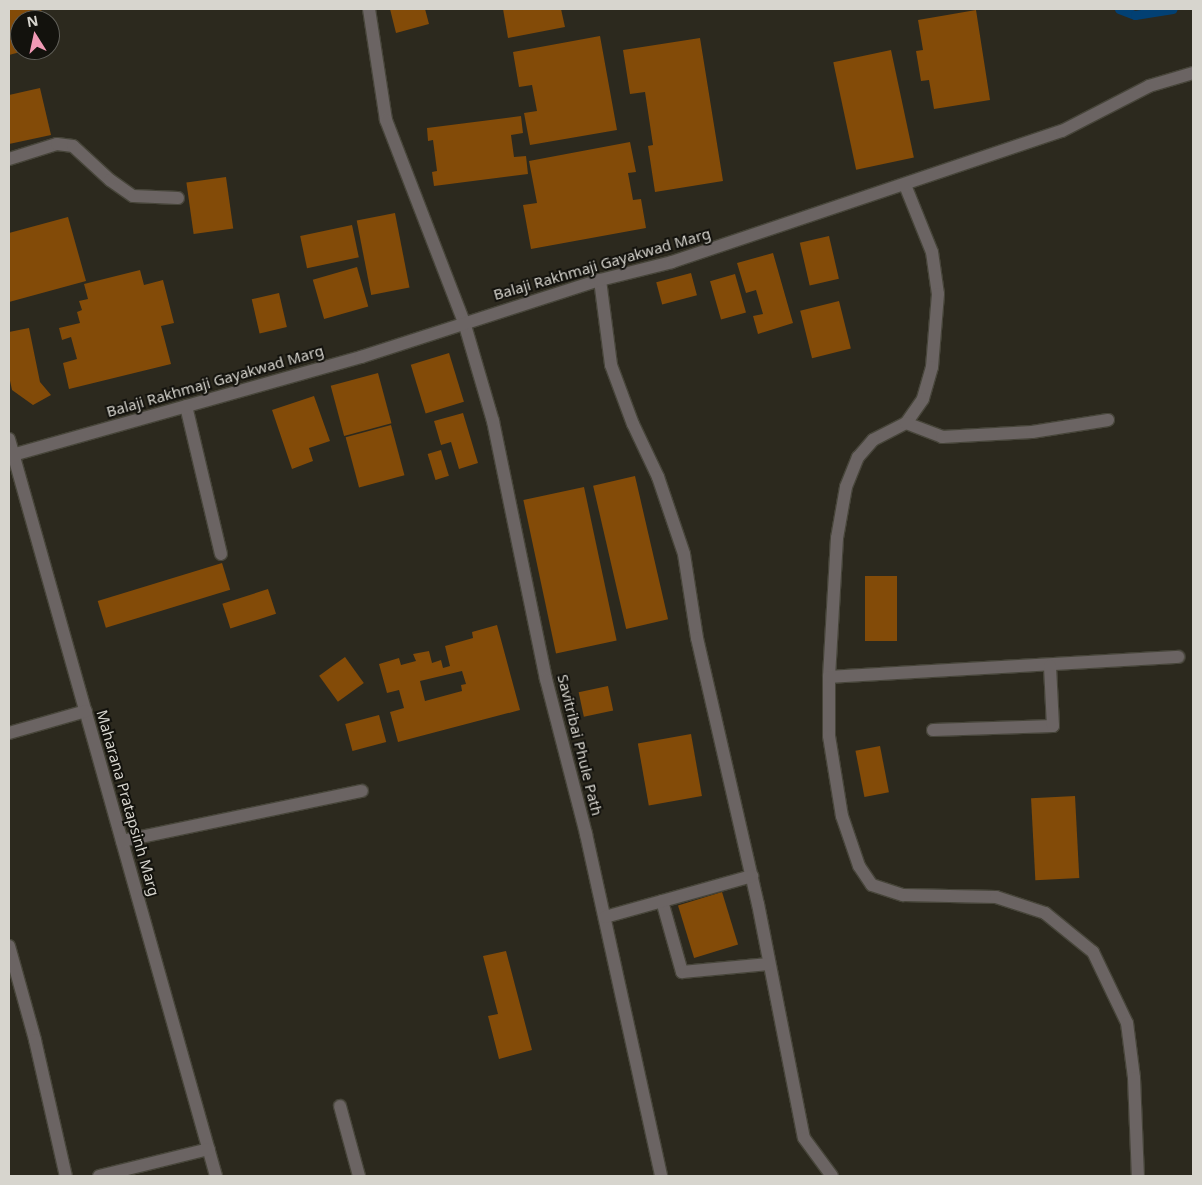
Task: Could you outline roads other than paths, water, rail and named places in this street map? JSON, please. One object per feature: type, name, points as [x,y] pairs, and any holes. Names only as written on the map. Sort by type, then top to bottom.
[{"type":"street","name":"Savitribai Phule Path","points":[[369,9],[386,120],[464,322],[492,421],[546,679],[604,917],[661,1176]]},
{"type":"street","name":"Balaji Rakhmaji Gayakwad Marg","points":[[11,455],[361,357],[464,322],[600,280],[672,262],[905,186],[1062,131],[1149,86],[1193,73]]},
{"type":"street","points":[[9,159],[57,144],[74,146],[110,180],[133,196],[178,198]]},
{"type":"street","points":[[905,186],[932,252],[938,294],[932,367],[923,399],[906,422],[873,440],[858,457],[846,487],[837,538],[829,677],[830,736],[842,816],[859,866],[872,884],[903,895],[996,897],[1044,914],[1092,952],[1127,1023],[1134,1078],[1138,1176]]},
{"type":"street","points":[[600,280],[611,365],[632,424],[658,477],[684,554],[697,638],[752,876],[804,1138],[832,1176]]},
{"type":"street","points":[[186,406],[220,554]]},
{"type":"street","points":[[906,422],[942,437],[1032,432],[1108,420]]},
{"type":"street","name":"Maharana Pratapsinh Marg","points":[[9,439],[11,455],[86,711],[216,1176]]},
{"type":"street","points":[[829,677],[1178,658]]},
{"type":"street","points":[[933,730],[1053,726],[1050,666]]},
{"type":"street","points":[[9,733],[86,711]]},
{"type":"street","points":[[122,841],[362,791]]},
{"type":"street","points":[[604,917],[752,876]]},
{"type":"street","points":[[662,901],[682,972],[769,964]]},
{"type":"street","points":[[9,946],[35,1040],[66,1176]]},
{"type":"street","points":[[340,1106],[359,1176]]},
{"type":"street","points":[[99,1176],[209,1149]]},
{"type":"waterway","points":[[1119,9],[1135,15],[1173,9]]}]
